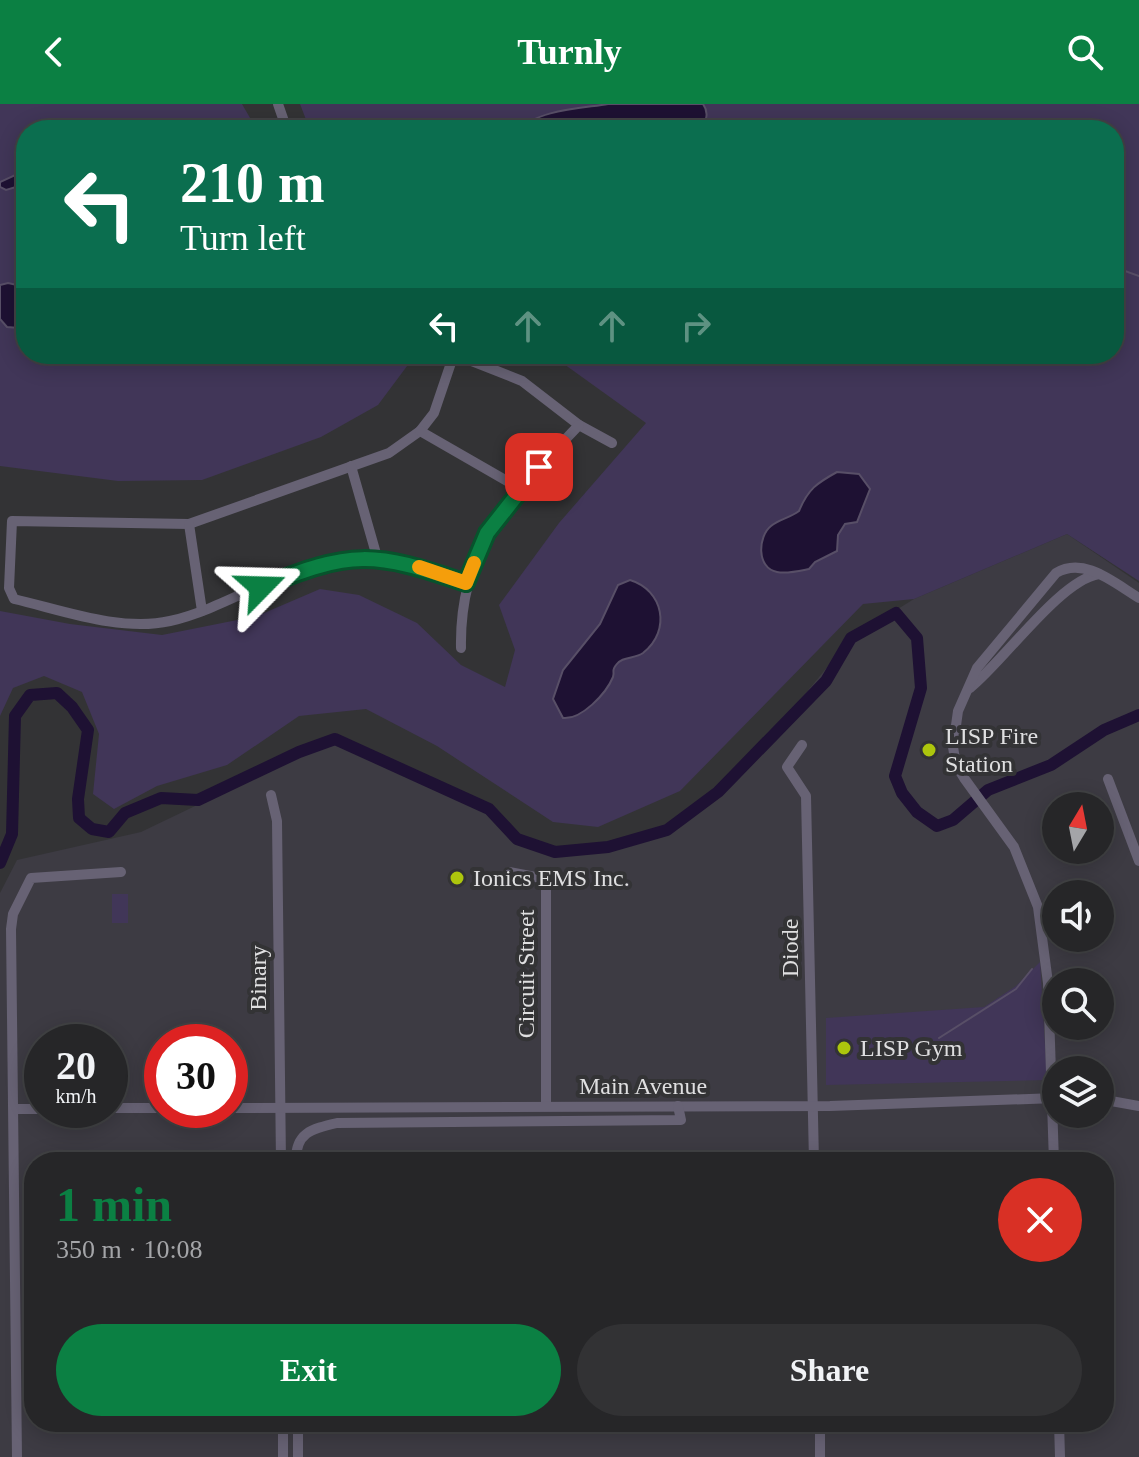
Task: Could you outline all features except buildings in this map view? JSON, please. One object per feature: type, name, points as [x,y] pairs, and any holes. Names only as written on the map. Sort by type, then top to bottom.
[{"type":"street","points":[[451,364],[443,392],[420,431],[389,453],[189,524],[12,521],[9,588],[14,599],[117,622],[167,622],[320,563],[377,557],[466,583]]},
{"type":"street","points":[[479,364],[522,381],[579,425],[612,443]]},
{"type":"street","points":[[461,648],[466,583],[487,533],[519,488],[579,425]]},
{"type":"street","points":[[420,431],[519,488]]},
{"type":"street","points":[[351,466],[377,557]]},
{"type":"street","points":[[189,524],[202,611]]},
{"type":"street","points":[[1066,566],[1072,578],[1079,582]]},
{"type":"street","points":[[1052,1056],[1048,983],[1038,907],[1014,847],[956,765],[954,731],[969,688],[989,651],[1041,590],[1066,566],[1084,567],[1139,598]]},
{"type":"street","points":[[969,688],[991,671],[1050,607],[1079,582],[1099,574]]},
{"type":"street","points":[[1041,590],[1050,607]]},
{"type":"street","name":"Diode","points":[[802,745],[787,767],[806,796],[814,1152]]},
{"type":"street","points":[[1108,779],[1139,861]]},
{"type":"street","name":"Binary","points":[[271,795],[277,821],[281,1152]]},
{"type":"street","points":[[17,1457],[11,929],[19,899],[31,878],[121,872]]},
{"type":"street","name":"Circuit Street","points":[[509,872],[546,879],[546,1106]]},
{"type":"street","name":"Main Avenue","points":[[248,1108],[814,1106],[1042,1098]]},
{"type":"street","points":[[1114,1102],[1139,1106]]},
{"type":"street","points":[[298,1152],[300,1137],[310,1129],[337,1123],[681,1120],[678,1106]]},
{"type":"street","points":[[14,1109],[24,1109]]},
{"type":"street","points":[[1054,1128],[1054,1152]]},
{"type":"street","points":[[283,1432],[283,1457]]},
{"type":"street","points":[[298,1432],[298,1457]]},
{"type":"street","points":[[820,1432],[820,1457]]},
{"type":"street","points":[[1059,1432],[1060,1457]]},
{"type":"shaded area","points":[[0,104],[242,104],[251,120],[16,120],[16,364],[409,364],[378,405],[321,437],[202,480],[118,481],[0,466]]},
{"type":"shaded area","points":[[300,104],[1139,104],[1139,581],[1067,534],[914,599],[863,604],[680,791],[598,827],[553,822],[437,746],[366,709],[299,716],[227,765],[157,786],[114,809],[93,794],[99,734],[82,692],[44,676],[13,688],[0,716],[0,611],[70,624],[162,635],[257,616],[320,589],[359,595],[417,623],[461,665],[505,687],[515,650],[499,605],[559,523],[646,423],[564,364],[1124,364],[1124,120],[306,120]]},
{"type":"shaded area","points":[[608,104],[703,104],[707,115],[706,120],[533,120]]},
{"type":"shaded area","points":[[16,175],[16,187],[6,190],[0,187],[0,182]]},
{"type":"shaded area","points":[[0,285],[16,285],[16,328],[7,327],[0,319]]},
{"type":"shaded area","points":[[837,472],[859,474],[870,489],[857,522],[845,524],[838,535],[837,551],[815,562],[809,569],[785,573],[770,569],[765,565],[761,551],[767,531],[799,511],[814,487]]},
{"type":"shaded area","points":[[1067,534],[1139,583],[1139,1457],[0,1457],[0,893],[17,860],[141,832],[335,739],[489,809],[517,839],[555,852],[608,847],[667,830],[747,765],[851,638],[914,599]]},
{"type":"shaded area","points":[[630,580],[650,592],[656,601],[660,612],[658,633],[643,653],[619,662],[610,684],[592,705],[577,715],[563,718],[553,699],[563,670],[600,624],[618,585]]},
{"type":"shaded area","points":[[112,894],[128,894],[128,923],[112,923]]},
{"type":"shaded area","points":[[1040,962],[1042,1040],[1045,1040],[1046,1056],[1042,1056],[1042,1080],[826,1085],[826,1018],[984,1007],[1016,986]]},
{"type":"waterway","points":[[1124,271],[1139,276]]},
{"type":"waterway","points":[[0,863],[12,834],[15,716],[30,695],[57,693],[72,707],[88,730],[78,799],[79,818],[92,829],[109,832],[125,813],[161,798],[198,800],[299,752],[335,739],[489,809],[517,839],[555,852],[608,847],[667,830],[718,792],[826,681],[851,638],[896,613],[917,638],[921,688],[895,776],[902,793],[917,812],[937,826],[953,820],[988,790],[1051,765],[1104,730],[1139,715]]},
{"type":"waterway","points":[[939,1038],[1016,989],[1032,969]]},
{"type":"slow traffic","points":[[419,567],[466,583],[474,563]]},
{"type":"place","name":"LISP Fire Station","points":[[929,750]]},
{"type":"place","name":"Ionics EMS Inc.","points":[[457,878]]},
{"type":"place","name":"LISP Gym","points":[[844,1048]]},
{"type":"route","points":[[261,587],[320,563],[377,557],[466,583],[487,533],[519,488],[539,467]]}]
